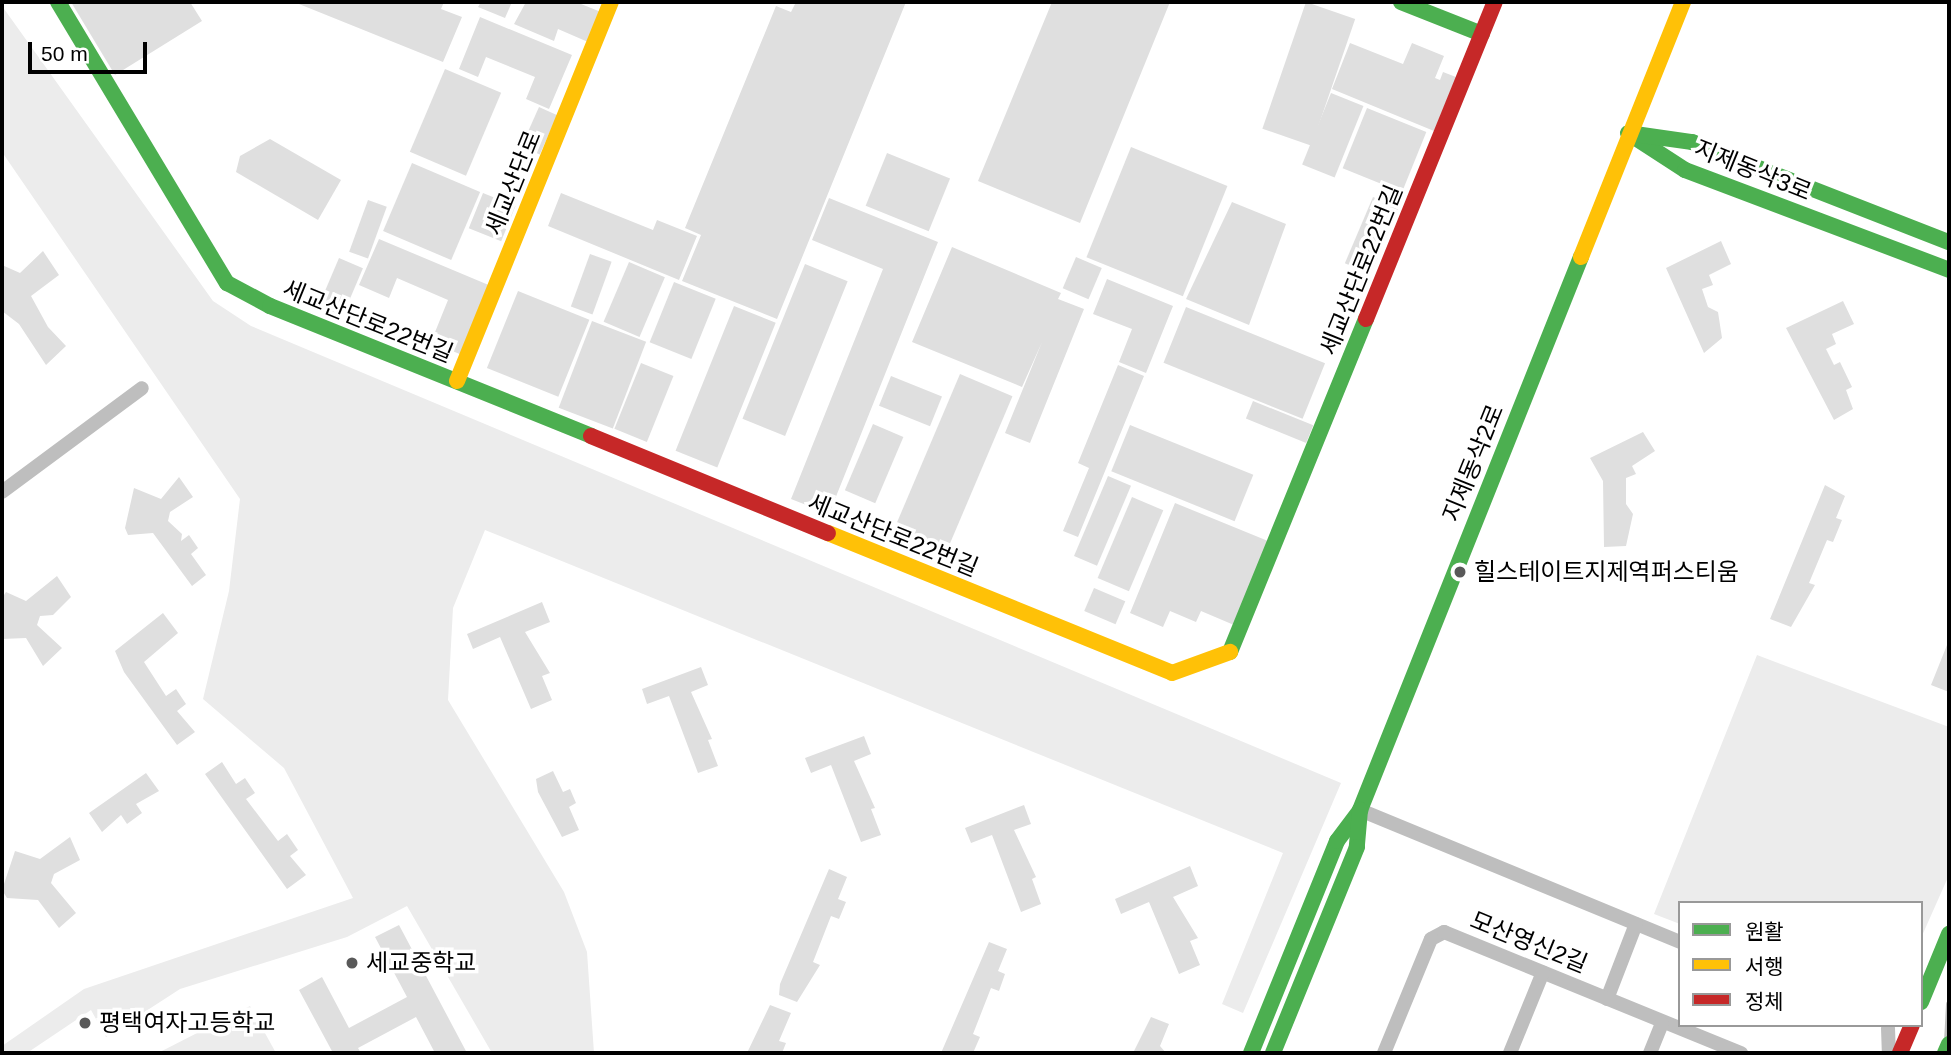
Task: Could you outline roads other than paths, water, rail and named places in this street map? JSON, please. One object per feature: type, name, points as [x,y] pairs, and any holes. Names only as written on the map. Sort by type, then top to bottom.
[{"type":"street","name":"세교산단로22번길","points":[[58,2],[227,283],[270,306],[1172,673],[1228,657],[1482,34]]},
{"type":"street","name":"세교산단로","points":[[457,382],[611,2]]},
{"type":"street","points":[[1401,2],[1482,34],[1494,2]]},
{"type":"street","name":"지제동삭2로","points":[[1251,1053],[1337,841],[1360,810],[1628,133],[1683,2]]},
{"type":"street","name":"지제동삭3로","points":[[1628,133],[1692,142],[1949,242]]},
{"type":"street","name":"지제동삭3로","points":[[1628,133],[1685,170],[1949,270]]},
{"type":"street","points":[[2,492],[142,388]]},
{"type":"street","points":[[1360,810],[1678,941]]},
{"type":"street","name":"지제동삭2로","points":[[1273,1053],[1357,847],[1360,810]]},
{"type":"street","name":"모산영신2길","points":[[1607,999],[1636,924]]},
{"type":"street","name":"모산영신2길","points":[[1384,1053],[1431,939],[1444,932],[1741,1053]]},
{"type":"street","points":[[1923,999],[1949,934]]},
{"type":"street","points":[[1510,1053],[1543,972]]},
{"type":"street","points":[[1650,1053],[1662,1023]]},
{"type":"street","points":[[1886,1027],[1889,1053]]},
{"type":"street","points":[[1900,1053],[1910,1029]]},
{"type":"lane","points":[[1947,1049],[1949,1003]]},
{"type":"lane","points":[[1910,1029],[1910,1053]]},
{"type":"place","name":"힐스테이트지제역퍼스티움","points":[[1460,572]]},
{"type":"place","name":"세교중학교","points":[[352,963]]},
{"type":"place","name":"평택여자고등학교","points":[[85,1023]]}]
